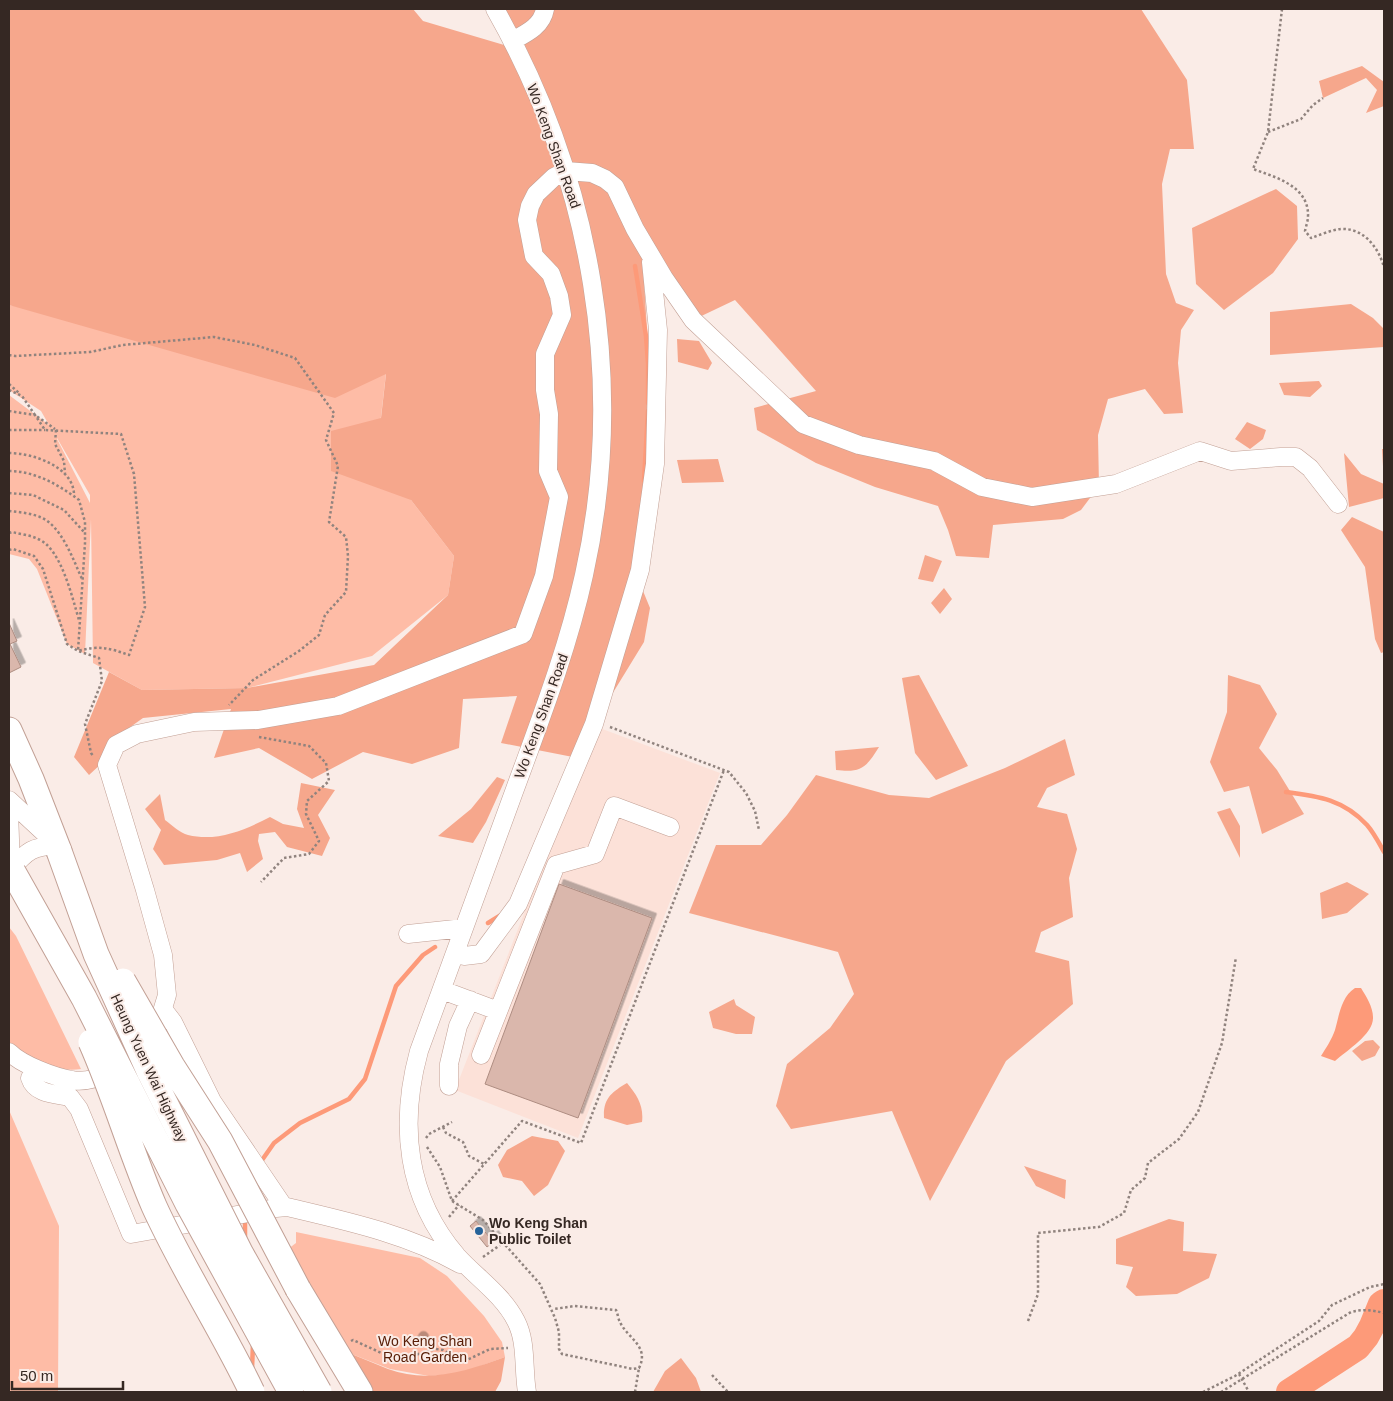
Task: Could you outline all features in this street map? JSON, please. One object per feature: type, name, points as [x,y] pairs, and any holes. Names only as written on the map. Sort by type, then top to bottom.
[{"type":"highway","name":"Heung Yuen Wai Highway","points":[[9,730],[31,779],[58,848],[96,954],[150,1073],[241,1254],[319,1392]]},
{"type":"highway","points":[[58,848],[100,938],[127,989],[172,1066],[220,1141],[298,1289],[360,1392]]},
{"type":"highway","name":"Heung Yuen Wai Highway","points":[[11,869],[84,998],[188,1204],[291,1392]]},
{"type":"highway","points":[[11,869],[94,1048],[154,1206],[193,1284],[252,1392]]},
{"type":"street","name":"Wo Keng Shan Road","points":[[495,9],[532,84],[566,171],[589,260],[599,336],[601,368],[602,422],[597,503],[585,574],[566,646],[419,1051],[411,1085],[408,1118],[410,1153],[420,1191],[434,1222],[457,1256],[503,1304],[515,1320],[519,1329],[517,1353],[527,1392]]},
{"type":"street","points":[[512,41],[538,24],[545,9]]},
{"type":"street","points":[[9,1052],[16,1060],[36,1069],[73,1081],[98,1078],[132,1062],[154,1038],[167,995],[163,956],[146,890],[107,765],[116,745],[138,734],[194,722],[258,720],[338,706],[523,634],[544,576],[558,497],[548,472],[549,414],[545,390],[544,354],[562,315],[559,296],[552,274],[534,256],[527,220],[530,206],[536,194],[554,177],[566,171],[592,173],[615,186],[650,254],[693,320],[803,424],[859,445],[934,461],[982,487],[1032,497],[1116,484],[1200,451],[1231,461],[1296,457],[1310,468],[1338,504]]},
{"type":"street","points":[[455,953],[464,956],[481,954],[518,904],[594,724],[640,570],[655,464],[658,330],[650,254]]},
{"type":"street","points":[[9,800],[58,848]]},
{"type":"street","points":[[481,1055],[556,865],[595,854],[614,806],[670,827]]},
{"type":"street","points":[[9,810],[11,869]]},
{"type":"street","points":[[11,869],[25,854],[33,849],[58,848]]},
{"type":"street","points":[[408,934],[464,928]]},
{"type":"street","points":[[442,990],[498,1011]]},
{"type":"street","points":[[449,1086],[449,1064],[458,1026],[470,1000]]},
{"type":"street","points":[[163,1009],[173,1022],[212,1101],[284,1207]]},
{"type":"street","points":[[36,1069],[30,1078],[32,1085],[40,1091],[70,1096],[79,1109],[132,1234],[284,1207],[322,1215],[410,1239],[438,1251],[475,1274]]},
{"type":"street","points":[[512,1392],[517,1353]]},
{"type":"path","points":[[1282,9],[1268,132],[1253,169],[1294,187],[1305,200],[1308,215],[1305,231],[1311,238],[1341,229],[1359,232],[1370,240],[1381,256],[1384,267]]},
{"type":"path","points":[[1268,132],[1301,119],[1312,105],[1322,98]]},
{"type":"path","points":[[9,355],[90,352],[123,344],[214,337],[255,344],[295,358],[334,413],[326,440],[338,466],[329,522],[346,537],[348,556],[346,592],[325,615],[319,635],[299,651],[253,680],[214,721]]},
{"type":"path","points":[[9,384],[22,396],[45,430]]},
{"type":"path","points":[[9,390],[22,396]]},
{"type":"path","points":[[9,411],[35,415],[56,430]]},
{"type":"path","points":[[9,430],[56,430],[121,434],[134,474],[144,607],[136,638],[129,655],[110,648],[92,647],[78,651]]},
{"type":"path","points":[[56,430],[56,444],[64,461],[65,476]]},
{"type":"path","points":[[9,453],[44,459],[60,469],[74,486],[74,496]]},
{"type":"path","points":[[9,471],[20,471],[44,479],[79,500],[85,522],[85,532],[78,651]]},
{"type":"path","points":[[9,493],[34,495],[64,510],[85,532]]},
{"type":"path","points":[[9,511],[42,518],[62,536],[82,580]]},
{"type":"path","points":[[9,533],[40,539],[56,554],[80,623]]},
{"type":"path","points":[[9,550],[13,549],[34,556],[43,569],[67,644],[78,651],[99,658],[102,681],[85,724],[91,753],[101,767],[107,765]]},
{"type":"path","points":[[594,724],[617,728],[729,772],[746,793],[755,811],[759,830]]},
{"type":"path","points":[[255,736],[309,746],[326,763],[329,781],[307,801],[306,814],[319,841],[309,854],[284,858],[261,882]]},
{"type":"path","points":[[452,1201],[522,1121],[581,1143],[724,770]]},
{"type":"path","points":[[1028,1321],[1038,1294],[1038,1232],[1099,1227],[1124,1213],[1131,1190],[1145,1178],[1148,1163],[1179,1139],[1198,1112],[1222,1043],[1236,957]]},
{"type":"path","points":[[452,1122],[428,1134],[424,1143],[440,1168],[452,1201],[483,1220],[540,1284],[555,1318],[559,1332],[559,1348],[562,1354],[633,1369],[640,1368]]},
{"type":"path","points":[[443,1127],[446,1133],[463,1142],[469,1156],[484,1164]]},
{"type":"path","points":[[449,1217],[460,1205]]},
{"type":"path","points":[[484,1257],[503,1243]]},
{"type":"path","points":[[1203,1392],[1238,1374],[1319,1321],[1332,1305],[1370,1287],[1384,1284]]},
{"type":"path","points":[[554,1309],[575,1306],[616,1310],[620,1322],[633,1337],[642,1352],[642,1362],[635,1392]]},
{"type":"path","points":[[1221,1392],[1351,1312],[1369,1309],[1384,1313]]},
{"type":"path","points":[[349,1341],[353,1340],[388,1356],[408,1357],[436,1349],[443,1350],[455,1358],[467,1360],[490,1349],[517,1353]]},
{"type":"path","points":[[712,1374],[728,1392]]},
{"type":"path","points":[[1238,1374],[1249,1392]]},
{"type":"shaded area","points":[[9,9],[413,9],[423,21],[528,52],[502,9],[1141,9],[1187,80],[1194,149],[1170,149],[1162,184],[1166,274],[1176,303],[1194,310],[1181,330],[1178,363],[1183,413],[1164,414],[1145,389],[1108,399],[1098,435],[1099,486],[1081,510],[1063,519],[993,525],[989,558],[956,556],[938,506],[875,487],[816,463],[757,430],[754,408],[816,391],[735,300],[693,320],[664,278],[644,281],[653,427],[634,569],[650,608],[644,642],[614,691],[591,722],[578,758],[501,743],[517,696],[463,699],[459,748],[412,764],[363,752],[312,779],[259,748],[214,758],[231,709],[143,718],[112,740],[102,763],[89,775],[74,757],[109,672],[142,690],[247,688],[374,665],[448,595],[454,556],[411,500],[331,471],[331,431],[381,418],[386,374],[335,398],[9,305]]},
{"type":"shaded area","points":[[1362,66],[1384,82],[1384,106],[1366,113],[1377,90],[1366,78],[1323,98],[1319,81]]},
{"type":"shaded area","points":[[1276,189],[1297,206],[1298,239],[1273,273],[1224,310],[1196,284],[1192,228]]},
{"type":"shaded area","points":[[1351,304],[1373,318],[1384,329],[1384,347],[1270,355],[1270,312]]},
{"type":"shaded area","points":[[677,339],[699,341],[712,363],[708,370],[678,362]]},
{"type":"shaded area","points":[[1319,381],[1322,386],[1310,397],[1284,395],[1279,383]]},
{"type":"shaded area","points":[[1247,422],[1266,430],[1263,439],[1250,449],[1235,439]]},
{"type":"shaded area","points":[[1382,449],[1384,449],[1384,484]]},
{"type":"shaded area","points":[[1344,453],[1361,474],[1384,484],[1384,498],[1349,507]]},
{"type":"shaded area","points":[[718,459],[724,482],[682,483],[677,460]]},
{"type":"shaded area","points":[[1352,517],[1384,532],[1384,652],[1381,653],[1375,639],[1365,567],[1341,530]]},
{"type":"shaded area","points":[[925,555],[942,561],[933,582],[918,579]]},
{"type":"shaded area","points":[[944,588],[952,599],[940,614],[931,603]]},
{"type":"shaded area","points":[[919,675],[968,766],[936,780],[915,753],[902,678]]},
{"type":"shaded area","points":[[1228,675],[1260,685],[1277,714],[1259,748],[1277,770],[1304,814],[1262,834],[1249,786],[1224,792],[1210,762],[1227,712]]},
{"type":"shaded area","points":[[597,727],[720,773],[578,1138],[455,1090]]},
{"type":"shaded area","points":[[1065,739],[1075,775],[1047,788],[1037,807],[1067,814],[1077,849],[1069,878],[1073,917],[1041,932],[1035,952],[1069,961],[1073,1004],[1006,1061],[930,1201],[892,1111],[791,1129],[776,1106],[787,1064],[830,1028],[854,994],[838,952],[689,913],[716,845],[761,845],[787,815],[816,775],[889,795],[929,798],[1005,768]]},
{"type":"shaded area","points":[[879,747],[862,768],[851,771],[836,770],[835,751]]},
{"type":"shaded area","points":[[497,777],[505,780],[486,822],[473,843],[438,836],[471,809]]},
{"type":"shaded area","points":[[301,783],[335,790],[318,815],[330,838],[322,856],[287,847],[275,832],[259,834],[258,841],[263,859],[247,872],[240,853],[217,860],[164,865],[153,849],[161,830],[145,809],[160,794],[165,820],[185,834],[210,837],[230,834],[270,817],[283,824],[304,828],[297,809]]},
{"type":"shaded area","points":[[1230,808],[1240,826],[1240,858],[1217,812]]},
{"type":"shaded area","points":[[1347,882],[1369,894],[1347,913],[1322,919],[1320,893]]},
{"type":"shaded area","points":[[1355,988],[1361,988],[1371,1006],[1373,1017],[1369,1030],[1335,1061],[1321,1056],[1334,1033],[1339,1013],[1347,996]]},
{"type":"shaded area","points":[[734,999],[736,1005],[755,1017],[752,1034],[736,1034],[713,1028],[709,1012]]},
{"type":"shaded area","points":[[1373,1040],[1380,1047],[1375,1056],[1362,1061],[1352,1051],[1365,1041]]},
{"type":"shaded area","points":[[627,1083],[639,1101],[642,1111],[642,1122],[627,1125],[604,1118],[604,1111],[610,1096]]},
{"type":"shaded area","points":[[532,1136],[558,1141],[565,1151],[548,1185],[534,1196],[522,1181],[503,1177],[498,1165],[507,1150]]},
{"type":"shaded area","points":[[1024,1166],[1066,1180],[1065,1199],[1036,1186]]},
{"type":"shaded area","points":[[1169,1219],[1184,1222],[1183,1251],[1217,1254],[1209,1278],[1177,1294],[1136,1296],[1126,1287],[1133,1267],[1116,1264],[1116,1239]]},
{"type":"shaded area","points":[[349,1353],[388,1369],[418,1375],[447,1374],[462,1371],[505,1357],[501,1381],[495,1392],[374,1392],[367,1385]]},
{"type":"shaded area","points":[[681,1358],[696,1378],[701,1392],[653,1392],[665,1371]]},
{"type":"green space","points":[[9,305],[386,373],[380,425],[411,500],[454,556],[448,595],[372,656],[247,688],[142,690],[93,663],[91,519],[85,654],[67,644],[37,569],[29,559],[9,554],[9,395],[49,425],[41,411],[9,390]],"holes":[[[57,438],[90,495],[90,503]]]},
{"type":"green space","points":[[9,927],[16,936],[81,1069],[71,1070],[52,1067],[9,1044]]},
{"type":"green space","points":[[9,1110],[59,1226],[58,1392],[9,1392]]},
{"type":"green space","name":"Wo Keng Shan Road Garden","points":[[296,1232],[420,1258],[447,1276],[484,1316],[502,1342],[505,1357],[454,1374],[429,1376],[390,1369],[349,1353],[288,1249],[296,1243]]},
{"type":"building","points":[[9,623],[17,641],[10,644],[21,667],[9,673]]},
{"type":"building","points":[[559,884],[652,918],[578,1118],[485,1084]]},
{"type":"building","name":"Wo Keng Shan Public Toilet","points":[[476,1221],[490,1238],[494,1235],[497,1239],[487,1247],[470,1226]]},
{"type":"building","points":[[419,1336],[424,1341],[419,1346],[414,1341]]},
{"type":"waterway","points":[[635,266],[646,336],[648,403]]},
{"type":"waterway","points":[[644,481],[648,411]]},
{"type":"waterway","points":[[1286,792],[1320,798],[1349,810],[1367,825],[1384,852]]},
{"type":"waterway","points":[[488,923],[501,915]]},
{"type":"waterway","points":[[260,1163],[274,1143],[300,1123],[349,1099],[365,1079],[396,986],[423,955],[435,947]]},
{"type":"waterway","points":[[245,1218],[245,1238]]},
{"type":"waterway","points":[[1289,1392],[1358,1347],[1366,1337],[1381,1304],[1384,1302]]},
{"type":"waterway","points":[[252,1369],[253,1344]]},
{"type":"place","name":"Wo Keng Shan Public Toilet","points":[[479,1231]]}]
